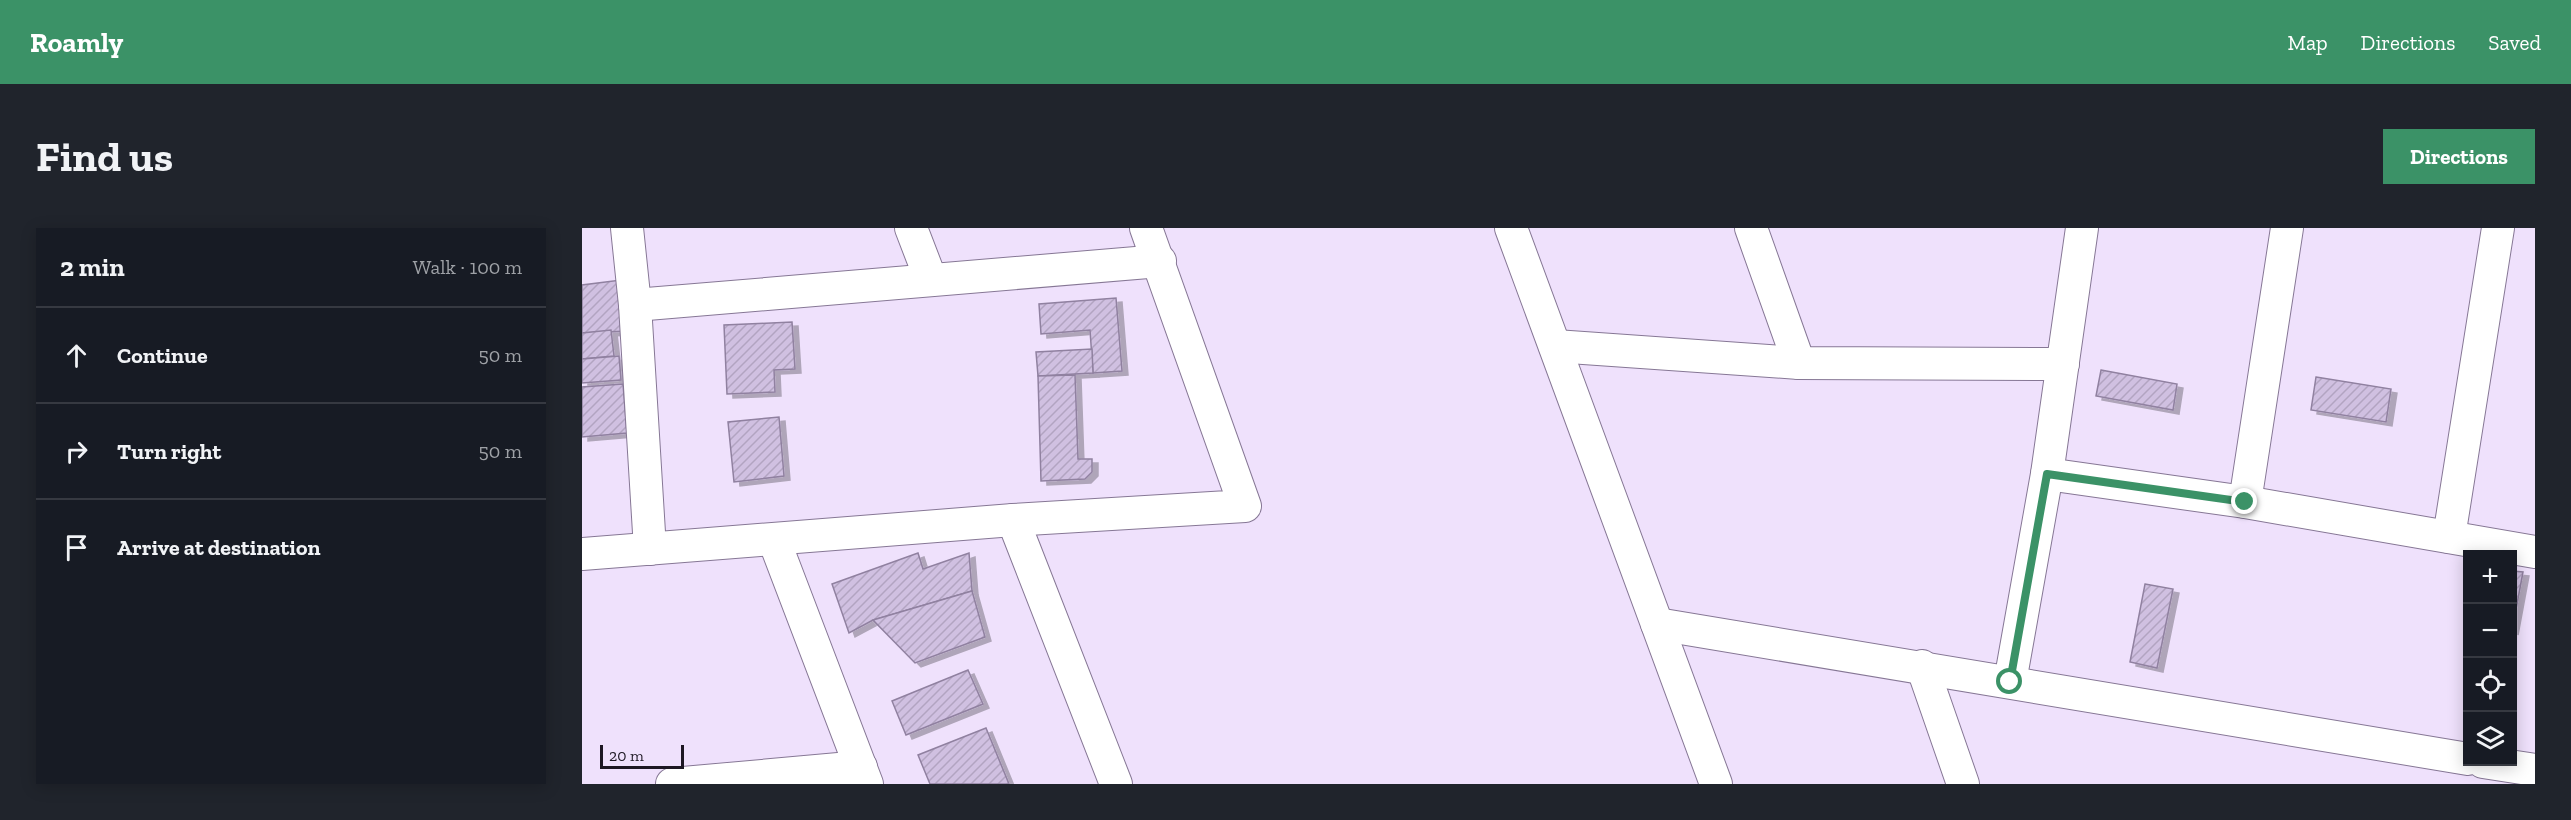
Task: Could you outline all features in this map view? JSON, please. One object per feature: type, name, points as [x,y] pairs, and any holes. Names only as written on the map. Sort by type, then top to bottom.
[{"type":"street","points":[[627,228],[650,549]]},
{"type":"street","points":[[911,228],[931,280]]},
{"type":"street","points":[[582,554],[1013,520],[1245,506],[1160,261],[1146,228]]},
{"type":"street","points":[[1511,228],[1716,784]]},
{"type":"street","points":[[1751,228],[1799,363]]},
{"type":"street","points":[[2010,682],[2047,474],[2082,228]]},
{"type":"street","points":[[2245,502],[2287,228]]},
{"type":"street","points":[[2449,537],[2498,228]]},
{"type":"street","points":[[634,305],[1160,261]]},
{"type":"street","points":[[1555,346],[1799,363],[2062,364]]},
{"type":"street","points":[[2047,474],[2245,502],[2535,552]]},
{"type":"street","points":[[1013,520],[1116,784]]},
{"type":"street","points":[[672,784],[864,776],[774,540]]},
{"type":"street","points":[[1658,624],[1922,666],[2463,758]]},
{"type":"street","points":[[1922,666],[1963,784]]},
{"type":"street","points":[[2509,766],[2535,770]]},
{"type":"building","points":[[621,280],[628,331],[582,333],[582,285]]},
{"type":"building","points":[[1116,298],[1122,371],[1093,373],[1090,330],[1041,334],[1039,304]]},
{"type":"building","points":[[792,322],[795,369],[774,370],[775,392],[727,394],[724,325]]},
{"type":"building","points":[[611,330],[614,356],[582,359],[582,333]]},
{"type":"building","points":[[1092,349],[1093,373],[1038,376],[1036,352]]},
{"type":"building","points":[[619,356],[621,380],[582,383],[582,359]]},
{"type":"building","points":[[2101,370],[2177,384],[2173,410],[2096,396]]},
{"type":"building","points":[[1075,375],[1078,459],[1092,459],[1092,472],[1085,479],[1041,481],[1038,376]]},
{"type":"building","points":[[2316,377],[2391,389],[2386,422],[2311,410]]},
{"type":"building","points":[[623,384],[627,433],[582,437],[582,387]]},
{"type":"building","points":[[779,417],[784,476],[734,482],[728,422]]},
{"type":"building","points":[[918,553],[923,569],[969,553],[972,591],[873,620],[849,633],[832,584]]},
{"type":"building","points":[[2517,571],[2523,572],[2517,604]]},
{"type":"building","points":[[2145,584],[2173,589],[2157,668],[2130,662]]},
{"type":"building","points":[[972,591],[985,637],[915,663],[873,620]]},
{"type":"building","points":[[968,670],[983,704],[906,735],[892,701]]},
{"type":"building","points":[[986,728],[1009,784],[930,784],[918,755]]},
{"type":"route","points":[[2010,682],[2047,474],[2245,502]]}]
